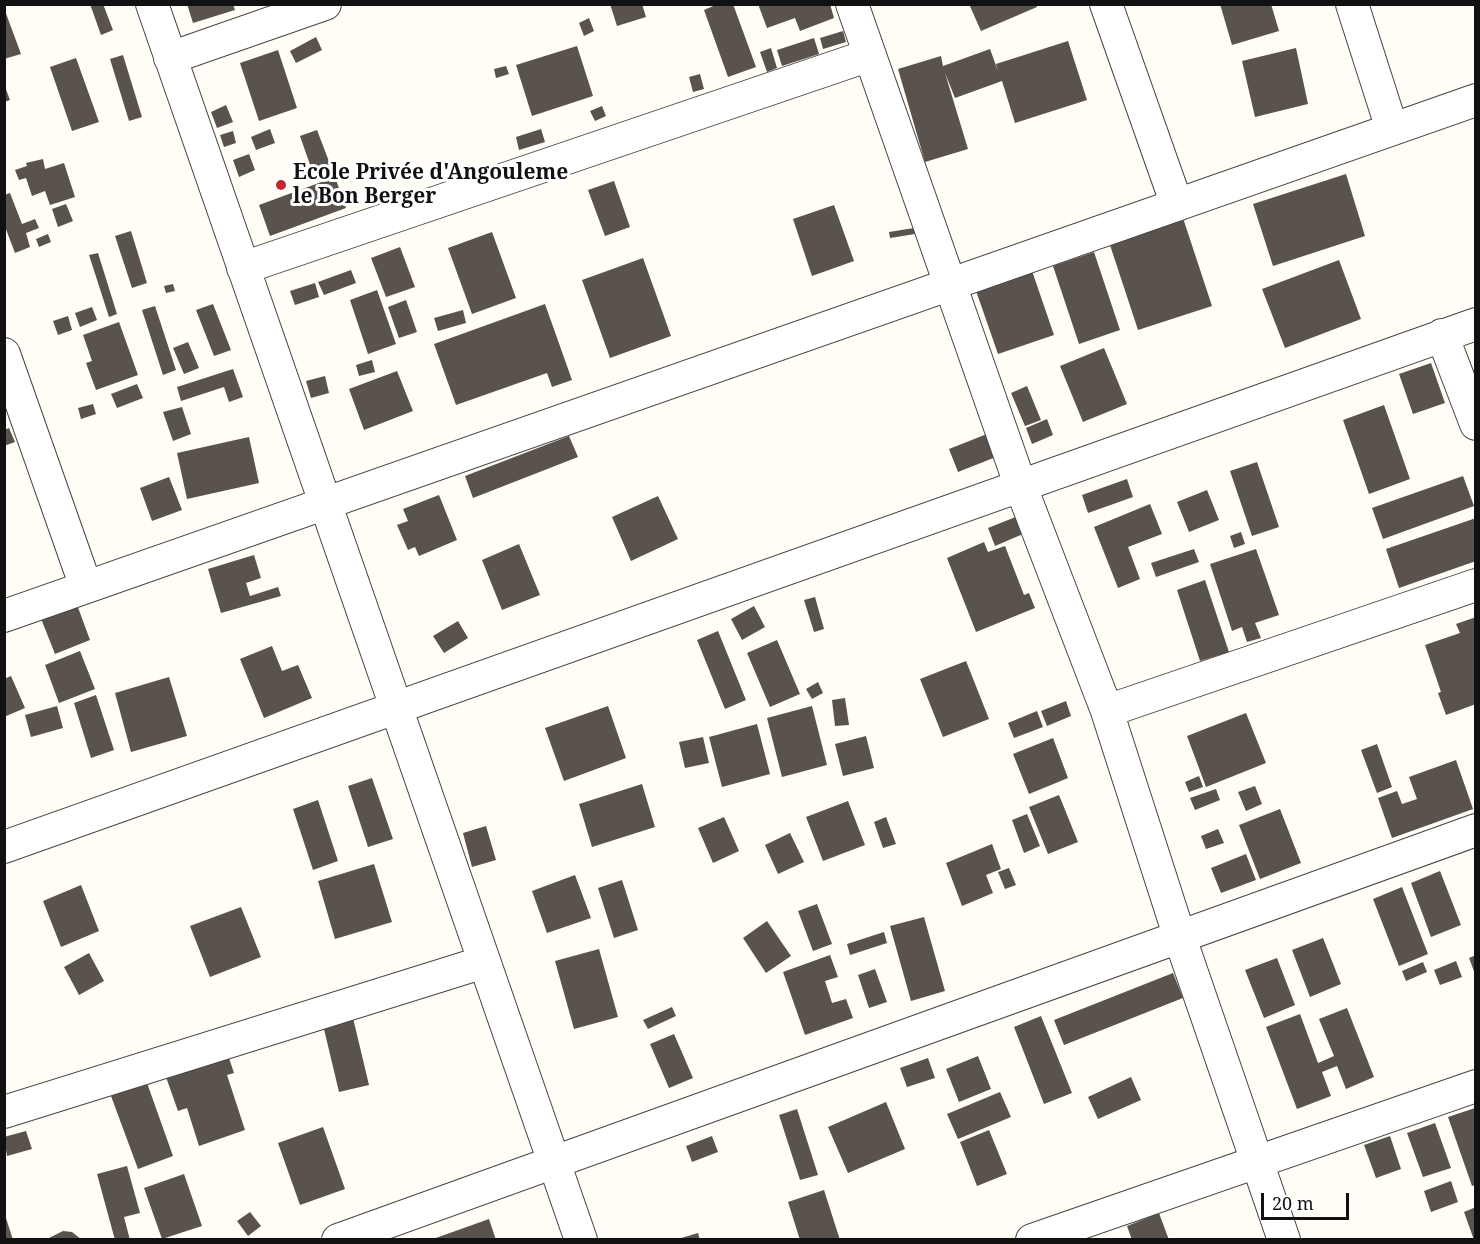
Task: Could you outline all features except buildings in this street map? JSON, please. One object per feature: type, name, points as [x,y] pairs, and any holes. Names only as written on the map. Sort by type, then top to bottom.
[{"type":"street","points":[[152,4],[581,1239]]},
{"type":"street","points":[[170,58],[325,4]]},
{"type":"street","points":[[852,4],[1022,487],[1107,711],[1180,938],[1284,1239]]},
{"type":"street","points":[[1106,4],[1177,205]]},
{"type":"street","points":[[1352,4],[1392,129]]},
{"type":"street","points":[[243,268],[870,55]]},
{"type":"street","points":[[4,616],[1476,100]]},
{"type":"street","points":[[4,847],[1476,324]]},
{"type":"street","points":[[1442,335],[1476,424]]},
{"type":"street","points":[[4,354],[86,587]]},
{"type":"street","points":[[1107,711],[1476,585]]},
{"type":"street","points":[[338,1239],[1476,830]]},
{"type":"street","points":[[4,1112],[484,962]]},
{"type":"street","points":[[1032,1239],[1476,1086]]},
{"type":"place","name":"Ecole Privée d'Angouleme le Bon Berger","points":[[281,185]]}]
